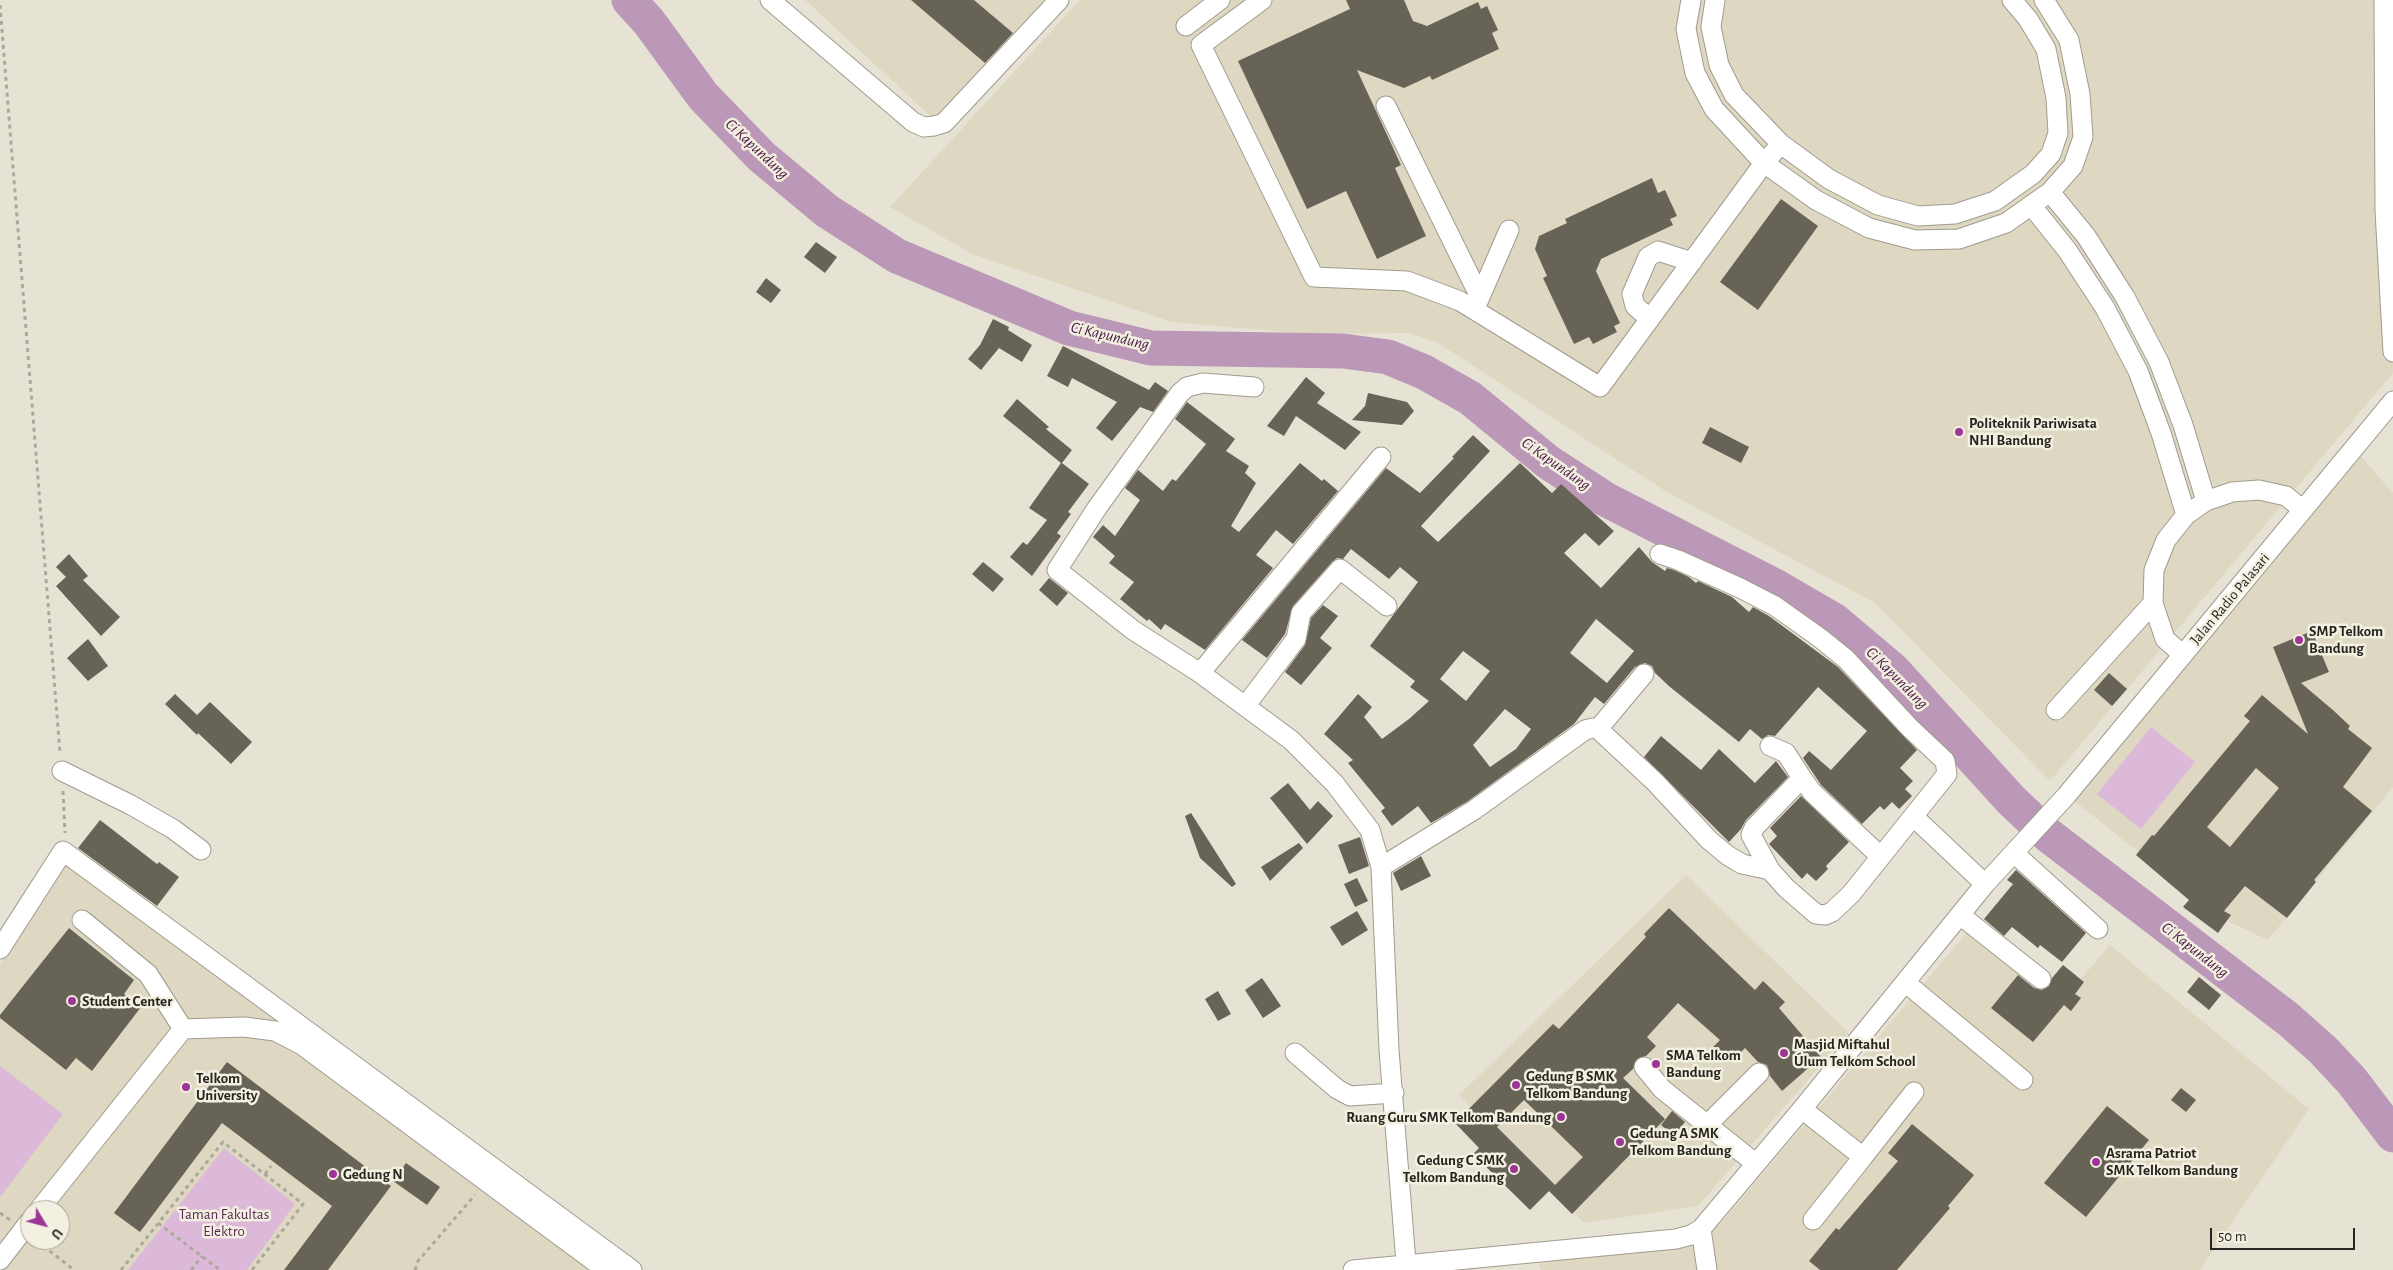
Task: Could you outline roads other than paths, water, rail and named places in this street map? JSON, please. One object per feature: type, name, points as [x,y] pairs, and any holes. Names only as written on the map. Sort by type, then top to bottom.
[{"type":"street","points":[[770,0],[913,122],[924,127],[944,123],[1059,0]]},
{"type":"street","points":[[1186,26],[1220,0]]},
{"type":"street","points":[[1262,0],[1201,45],[1314,277],[1407,281],[1460,301],[1477,303],[1600,387],[1764,163],[1781,144]]},
{"type":"street","points":[[1691,0],[1686,29],[1695,73],[1714,109],[1764,163],[1816,200],[1869,228],[1915,240],[1959,239],[2006,223],[2050,192],[2073,166],[2082,137],[2080,94],[2069,40],[2044,0]]},
{"type":"street","points":[[1715,0],[1711,27],[1719,65],[1734,95],[1781,144],[1829,179],[1878,205],[1918,216],[1955,214],[1995,201],[2033,174],[2051,154],[2058,134],[2056,98],[2046,49],[2028,19],[2012,0]]},
{"type":"street","points":[[2384,0],[2385,210],[2393,352]]},
{"type":"street","points":[[1386,106],[1477,303]]},
{"type":"street","points":[[2050,192],[2086,236],[2120,289],[2159,362],[2183,425],[2206,501]]},
{"type":"street","points":[[1995,201],[2006,223]]},
{"type":"street","points":[[2031,205],[2067,250],[2100,300],[2138,372],[2162,433],[2186,515]]},
{"type":"street","points":[[1477,303],[1509,230]]},
{"type":"street","points":[[1650,319],[1635,306],[1632,294],[1648,257],[1658,251],[1692,262]]},
{"type":"street","points":[[1254,387],[1203,382],[1187,387],[1180,393],[1097,508],[1057,570],[1133,630],[1200,673],[1292,740],[1335,784],[1370,830],[1381,867],[1389,1050],[1394,1093],[1406,1263]]},
{"type":"street","name":"Jalan Radio Palasari","points":[[1701,1229],[1886,1004],[1906,983],[1985,884],[2031,837],[2066,796],[2393,401]]},
{"type":"street","points":[[1200,673],[1381,456]]},
{"type":"street","points":[[2183,655],[2165,639],[2153,603],[2154,570],[2166,540],[2186,515],[2206,501],[2232,492],[2259,490],[2286,496],[2304,510]]},
{"type":"street","points":[[1660,554],[1678,560],[1740,588],[1774,606],[1820,638],[1846,659],[1910,728],[1946,761],[1947,774],[1914,817],[1880,856],[1852,894],[1832,912],[1825,915],[1816,914],[1786,888],[1770,870],[1751,835],[1754,828],[1802,778]]},
{"type":"street","points":[[1246,705],[1296,639],[1301,613],[1340,569],[1387,606]]},
{"type":"street","points":[[2056,710],[2153,603]]},
{"type":"street","points":[[1381,867],[1474,810],[1585,730],[1598,729],[1644,674]]},
{"type":"street","points":[[1598,729],[1654,782],[1709,840],[1726,855],[1742,864],[1770,870]]},
{"type":"street","points":[[1770,746],[1786,754],[1812,792],[1880,856]]},
{"type":"street","points":[[62,771],[131,805],[173,829],[201,850]]},
{"type":"street","points":[[1914,817],[1985,884]]},
{"type":"street","points":[[0,949],[63,850],[632,1270]]},
{"type":"street","points":[[2014,854],[2098,929]]},
{"type":"street","points":[[1960,915],[2041,979]]},
{"type":"street","points":[[82,920],[148,974],[182,1029]]},
{"type":"street","points":[[1906,983],[2024,1080]]},
{"type":"street","points":[[47,1200],[182,1029],[244,1027],[275,1031],[302,1045],[606,1270]]},
{"type":"street","points":[[1295,1053],[1342,1093],[1356,1097],[1394,1093]]},
{"type":"street","points":[[1644,1067],[1662,1089],[1755,1163]]},
{"type":"street","points":[[1708,1124],[1759,1073]]},
{"type":"street","points":[[1813,1220],[1914,1092]]},
{"type":"street","points":[[1802,1108],[1864,1157]]},
{"type":"street","points":[[1353,1270],[1406,1263],[1676,1239],[1691,1235],[1701,1229],[1708,1270]]},
{"type":"street","points":[[0,1260],[20,1234]]},
{"type":"waterway","name":"Ci Kapundung","points":[[629,0],[649,22],[703,96],[762,157],[827,211],[897,256],[1069,328],[1151,348],[1343,351],[1388,357],[1424,372],[1470,398],[1548,462],[1605,499],[1773,585],[1835,621],[1893,670],[2011,800],[2048,835],[2288,1019],[2323,1050],[2352,1081],[2393,1135]]},
{"type":"place","name":"Politeknik Pariwisata NHI Bandung","points":[[1959,432]]},
{"type":"place","name":"SMP Telkom Bandung","points":[[2299,640]]},
{"type":"place","name":"Student Center","points":[[72,1001]]},
{"type":"place","name":"Masjid Miftahul Úlum Telkom School","points":[[1784,1053]]},
{"type":"place","name":"SMA Telkom Bandung","points":[[1656,1064]]},
{"type":"place","name":"Gedung B SMK Telkom Bandung","points":[[1516,1085]]},
{"type":"place","name":"Telkom University","points":[[186,1087]]},
{"type":"place","name":"Ruang Guru SMK Telkom Bandung","points":[[1561,1117]]},
{"type":"place","name":"Gedung A SMK Telkom Bandung","points":[[1620,1142]]},
{"type":"place","name":"Asrama Patriot SMK Telkom Bandung","points":[[2096,1162]]},
{"type":"place","name":"Gedung C SMK Telkom Bandung","points":[[1514,1169]]},
{"type":"place","name":"Gedung N","points":[[333,1174]]},
{"type":"park label","name":"Taman Fakultas Elektro","points":[[224,1222]]}]
